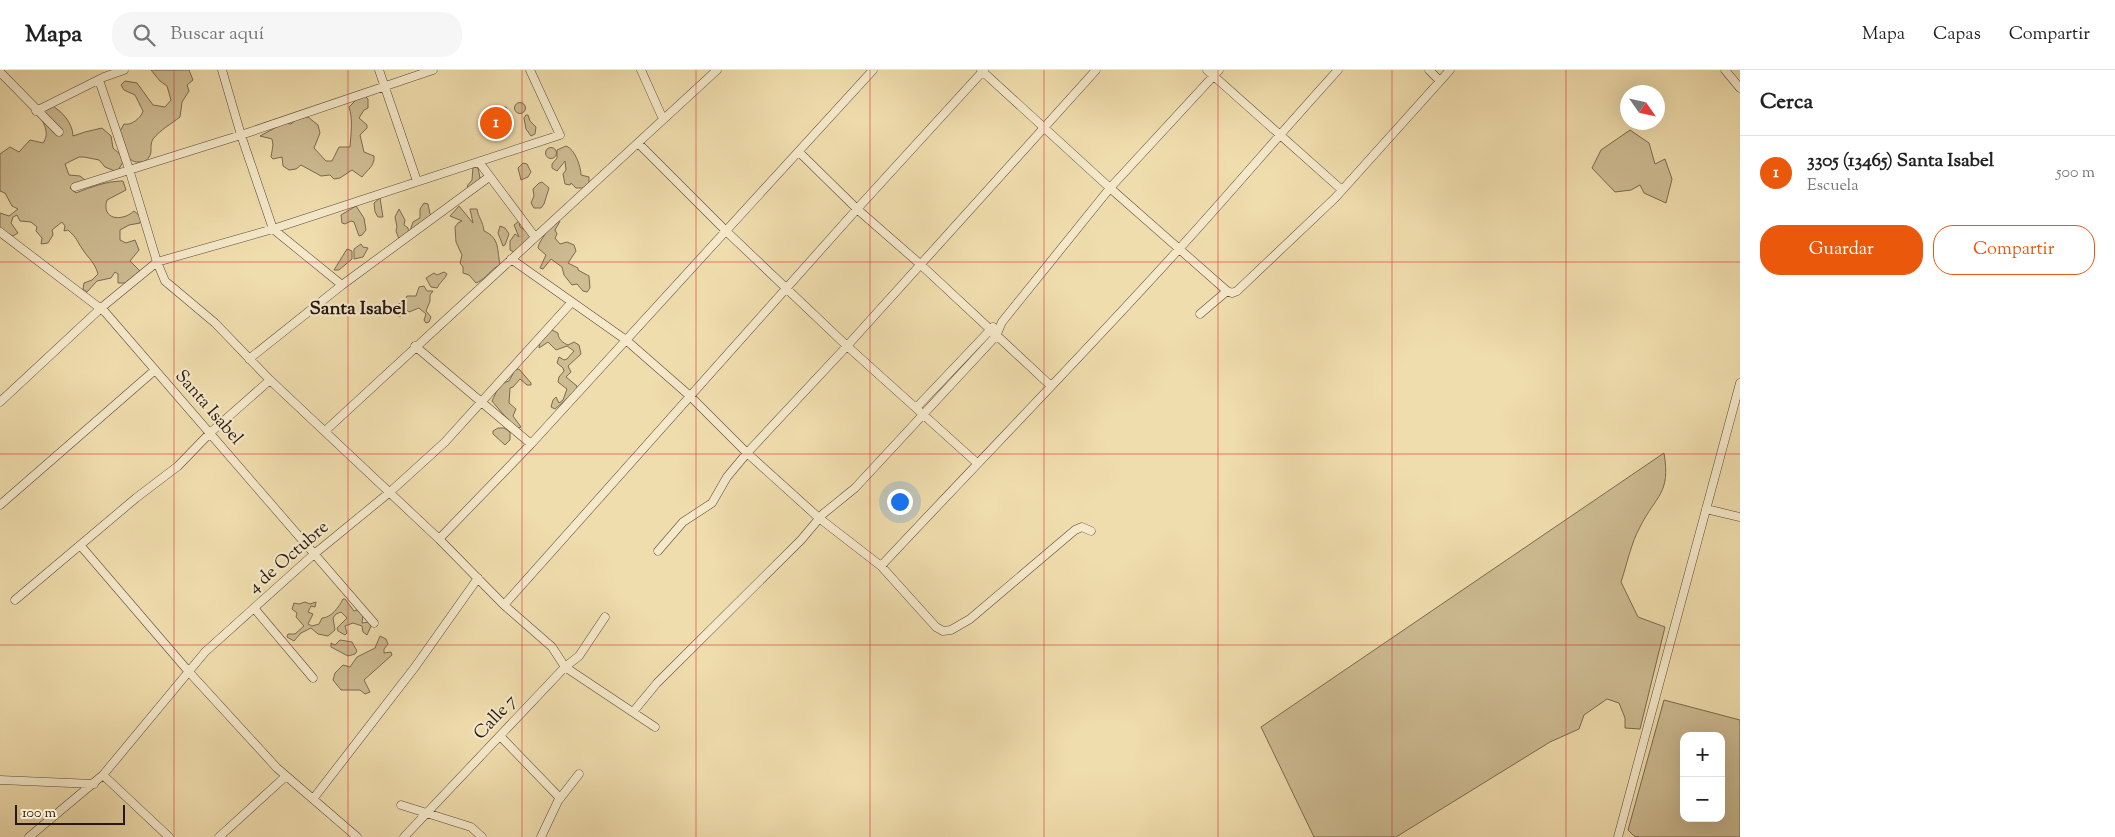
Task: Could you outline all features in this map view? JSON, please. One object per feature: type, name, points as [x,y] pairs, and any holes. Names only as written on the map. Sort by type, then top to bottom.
[{"type":"street","points":[[36,111],[124,70]]},
{"type":"street","points":[[222,70],[241,135],[273,229],[342,285]]},
{"type":"street","points":[[379,70],[417,181]]},
{"type":"street","points":[[75,187],[241,135],[433,70]]},
{"type":"street","points":[[0,402],[101,308],[157,262],[273,229],[560,135],[530,70]]},
{"type":"street","points":[[641,70],[663,119]]},
{"type":"street","points":[[326,431],[717,70]]},
{"type":"street","points":[[860,70],[866,77]]},
{"type":"street","points":[[439,539],[532,444],[725,230],[873,70]]},
{"type":"street","points":[[658,551],[683,522],[712,503],[727,477],[747,453],[847,346],[1096,70]]},
{"type":"street","points":[[1207,70],[1216,73],[1279,134],[1342,190]]},
{"type":"street","points":[[881,566],[1179,249],[1279,134],[1338,70]]},
{"type":"street","points":[[1429,70],[1440,81]]},
{"type":"street","points":[[504,605],[858,208],[983,71],[1110,188],[1232,293],[1237,292],[1342,190],[1450,70]]},
{"type":"street","points":[[1725,70],[1740,88]]},
{"type":"street","points":[[0,72],[36,111],[59,132]]},
{"type":"street","points":[[633,712],[657,683],[763,579],[801,540],[819,518],[855,488],[996,336],[1002,322],[1110,188],[1216,73]]},
{"type":"street","points":[[99,80],[130,169],[157,262],[165,281],[215,323],[270,380],[439,539],[504,605],[552,647],[565,667],[655,727]]},
{"type":"street","points":[[638,143],[725,230],[847,346],[977,463]]},
{"type":"street","points":[[799,152],[1051,386]]},
{"type":"street","points":[[479,162],[536,237]]},
{"type":"street","points":[[249,359],[342,285],[489,177]]},
{"type":"street","name":"Santa Isabel","points":[[0,232],[101,308],[313,555],[374,623]]},
{"type":"street","points":[[511,259],[626,340],[690,396],[747,453],[819,518],[881,566],[936,627],[943,631],[951,630],[970,619],[1075,530],[1082,527],[1090,531]]},
{"type":"street","points":[[1200,314],[1228,291]]},
{"type":"street","name":"4 de Octubre","points":[[29,837],[103,775],[205,652],[313,555],[390,492],[440,447],[571,303]]},
{"type":"street","points":[[916,408],[989,330],[1002,322]]},
{"type":"street","points":[[416,346],[532,444]]},
{"type":"street","points":[[0,505],[155,370]]},
{"type":"street","points":[[15,600],[136,498],[178,466],[210,433],[270,380]]},
{"type":"street","points":[[1618,837],[1740,383]]},
{"type":"street","points":[[1706,509],[1740,517]]},
{"type":"street","points":[[80,545],[189,672],[286,776],[357,837]]},
{"type":"street","points":[[313,799],[415,667],[478,578]]},
{"type":"street","points":[[254,608],[313,678]]},
{"type":"street","name":"Calle 7","points":[[404,837],[565,667],[584,651],[605,617]]},
{"type":"street","points":[[500,736],[560,798]]},
{"type":"street","points":[[541,837],[560,798],[579,774]]},
{"type":"street","points":[[103,775],[169,837]]},
{"type":"street","points":[[220,837],[286,776]]},
{"type":"street","points":[[0,780],[94,784]]},
{"type":"street","points":[[401,805],[471,827],[482,837]]},
{"type":"shaded area","points":[[151,70],[189,70],[193,80],[187,85],[189,91],[182,102],[180,117],[153,139],[151,153],[145,161],[134,161],[125,152],[119,133],[124,124],[130,124],[135,121],[143,111],[135,95],[124,90],[121,85],[125,81],[137,83],[153,105],[165,107],[171,100],[167,86]]},
{"type":"shaded area","points":[[365,96],[368,99],[368,108],[364,110],[359,118],[367,125],[367,128],[360,135],[364,152],[374,156],[374,159],[372,165],[362,177],[352,170],[340,178],[334,179],[330,175],[321,176],[301,165],[296,169],[289,170],[283,166],[282,157],[273,159],[271,157],[272,139],[260,136],[284,123],[291,124],[297,119],[308,117],[318,125],[320,133],[314,148],[326,161],[332,161],[339,147],[350,147],[351,121],[349,107],[358,98]]},
{"type":"shaded area","points":[[520,102],[526,108],[520,114],[514,108]]},
{"type":"shaded area","points":[[50,105],[59,110],[66,118],[73,131],[73,136],[102,128],[111,136],[113,148],[122,156],[123,162],[117,172],[105,167],[99,160],[84,157],[79,157],[65,164],[69,175],[80,176],[85,180],[84,183],[73,184],[70,188],[76,193],[105,183],[123,181],[126,190],[107,200],[106,207],[107,212],[114,217],[124,217],[134,211],[141,217],[140,223],[129,225],[120,230],[120,240],[126,243],[135,240],[139,250],[130,261],[140,271],[125,283],[118,283],[118,274],[115,272],[111,278],[97,281],[87,292],[83,289],[84,283],[92,280],[98,274],[97,270],[75,238],[68,230],[64,231],[65,226],[62,222],[52,230],[53,235],[48,243],[41,244],[42,238],[36,231],[37,227],[31,222],[20,221],[17,215],[13,217],[11,223],[18,233],[13,236],[5,233],[0,228],[0,213],[9,216],[18,209],[12,206],[5,193],[0,191],[0,154],[10,147],[19,152],[30,140],[43,143],[46,132],[40,115]]},
{"type":"shaded area","points":[[506,107],[507,119],[504,122],[494,123],[491,113],[497,111],[498,108]]},
{"type":"shaded area","points":[[528,115],[530,121],[536,127],[535,134],[531,136],[526,129],[524,118]]},
{"type":"shaded area","points":[[1630,130],[1649,143],[1655,164],[1665,159],[1672,179],[1666,203],[1644,193],[1640,185],[1631,190],[1615,192],[1592,168],[1601,150]]},
{"type":"shaded area","points":[[566,146],[575,154],[581,175],[589,177],[589,184],[584,188],[576,188],[571,183],[570,185],[565,184],[563,174],[566,170],[565,161],[557,171],[552,168],[552,164],[557,158],[557,150]]},
{"type":"shaded area","points":[[551,147],[557,153],[551,159],[545,153]]},
{"type":"shaded area","points":[[523,163],[527,164],[531,172],[528,177],[521,180],[518,168]]},
{"type":"shaded area","points":[[473,167],[478,168],[480,178],[474,184],[472,191],[467,186],[472,180]]},
{"type":"shaded area","points":[[542,182],[549,188],[541,208],[534,208],[531,203],[534,196],[533,189]]},
{"type":"shaded area","points":[[380,198],[383,217],[378,217],[375,212],[374,203]]},
{"type":"shaded area","points":[[424,203],[428,204],[432,216],[410,231],[413,222],[420,218],[420,209]]},
{"type":"shaded area","points":[[356,206],[364,218],[366,230],[359,236],[354,222],[342,223],[341,215]]},
{"type":"shaded area","points":[[459,206],[473,223],[470,209],[477,209],[484,231],[493,237],[497,245],[500,265],[476,283],[469,275],[463,273],[463,267],[460,263],[462,255],[456,242],[455,227],[462,221],[450,216]]},
{"type":"shaded area","points":[[399,209],[405,220],[404,225],[408,228],[409,235],[399,239],[396,231],[395,217]]},
{"type":"shaded area","points":[[557,218],[560,221],[555,230],[557,234],[555,238],[560,244],[567,242],[574,245],[576,251],[568,263],[589,276],[590,288],[587,292],[583,291],[577,284],[572,285],[564,275],[562,267],[551,259],[543,269],[540,268],[546,255],[538,248],[539,245],[548,226]]},
{"type":"shaded area","points":[[519,221],[520,227],[529,232],[530,237],[516,253],[510,250],[510,241],[515,234],[519,237],[514,225]]},
{"type":"shaded area","points":[[500,226],[505,228],[509,234],[503,246],[498,233]]},
{"type":"shaded area","points":[[361,244],[363,247],[368,248],[363,257],[354,259],[354,249]]},
{"type":"shaded area","points":[[347,249],[352,251],[352,259],[339,270],[334,270]]},
{"type":"shaded area","points":[[444,272],[447,274],[437,288],[431,287],[426,278],[434,273],[437,275]]},
{"type":"shaded area","points":[[424,286],[427,291],[433,291],[430,295],[426,311],[431,317],[429,322],[426,323],[424,320],[426,314],[419,308],[409,312],[401,306],[403,311],[401,316],[394,313],[398,304],[401,303],[402,306],[407,296],[416,296],[419,287]]},
{"type":"shaded area","points":[[552,330],[558,333],[560,339],[566,344],[574,342],[579,345],[581,354],[568,366],[571,372],[566,377],[577,386],[576,391],[555,409],[551,407],[553,400],[556,397],[559,403],[563,400],[567,389],[558,382],[559,377],[564,371],[557,363],[559,357],[564,360],[567,359],[574,351],[567,346],[556,350],[548,342],[539,348],[540,342]]},
{"type":"shaded area","points":[[519,369],[531,385],[527,385],[520,379],[510,388],[509,403],[516,409],[513,416],[521,427],[518,428],[492,401],[501,386],[509,381],[515,370]]},
{"type":"shaded area","points":[[498,428],[504,428],[510,432],[510,440],[505,445],[493,434],[493,431]]},
{"type":"shaded area","points":[[1664,453],[1666,467],[1664,486],[1637,533],[1621,582],[1638,617],[1665,627],[1640,729],[1625,728],[1625,718],[1619,703],[1607,699],[1584,715],[1579,729],[1550,742],[1396,837],[1314,837],[1261,727]]},
{"type":"shaded area","points":[[343,599],[354,611],[357,610],[363,615],[362,623],[369,622],[371,626],[367,635],[363,632],[362,626],[353,623],[345,626],[347,633],[345,635],[338,631],[337,628],[347,618],[341,612],[333,618],[335,630],[328,636],[318,634],[311,628],[301,633],[294,641],[287,637],[288,634],[295,634],[304,626],[296,617],[297,613],[292,609],[294,603],[305,602],[310,604],[316,602],[315,607],[311,606],[308,612],[313,614],[308,624],[312,626],[319,624],[322,618],[332,614]]},
{"type":"shaded area","points":[[380,636],[386,639],[388,644],[384,649],[384,653],[391,652],[392,655],[364,680],[370,692],[365,694],[360,690],[341,690],[333,680],[335,673],[343,665],[350,667],[357,657],[375,648]]},
{"type":"shaded area","points":[[340,640],[352,642],[357,651],[355,654],[348,656],[331,647],[331,643],[335,645]]},
{"type":"shaded area","points":[[1664,700],[1740,720],[1740,837],[1634,836],[1628,830]]},
{"type":"place","name":"3305 (13465) Santa Isabel","points":[[496,123]]},
{"type":"district","name":"Santa Isabel","points":[[358,309]]}]
